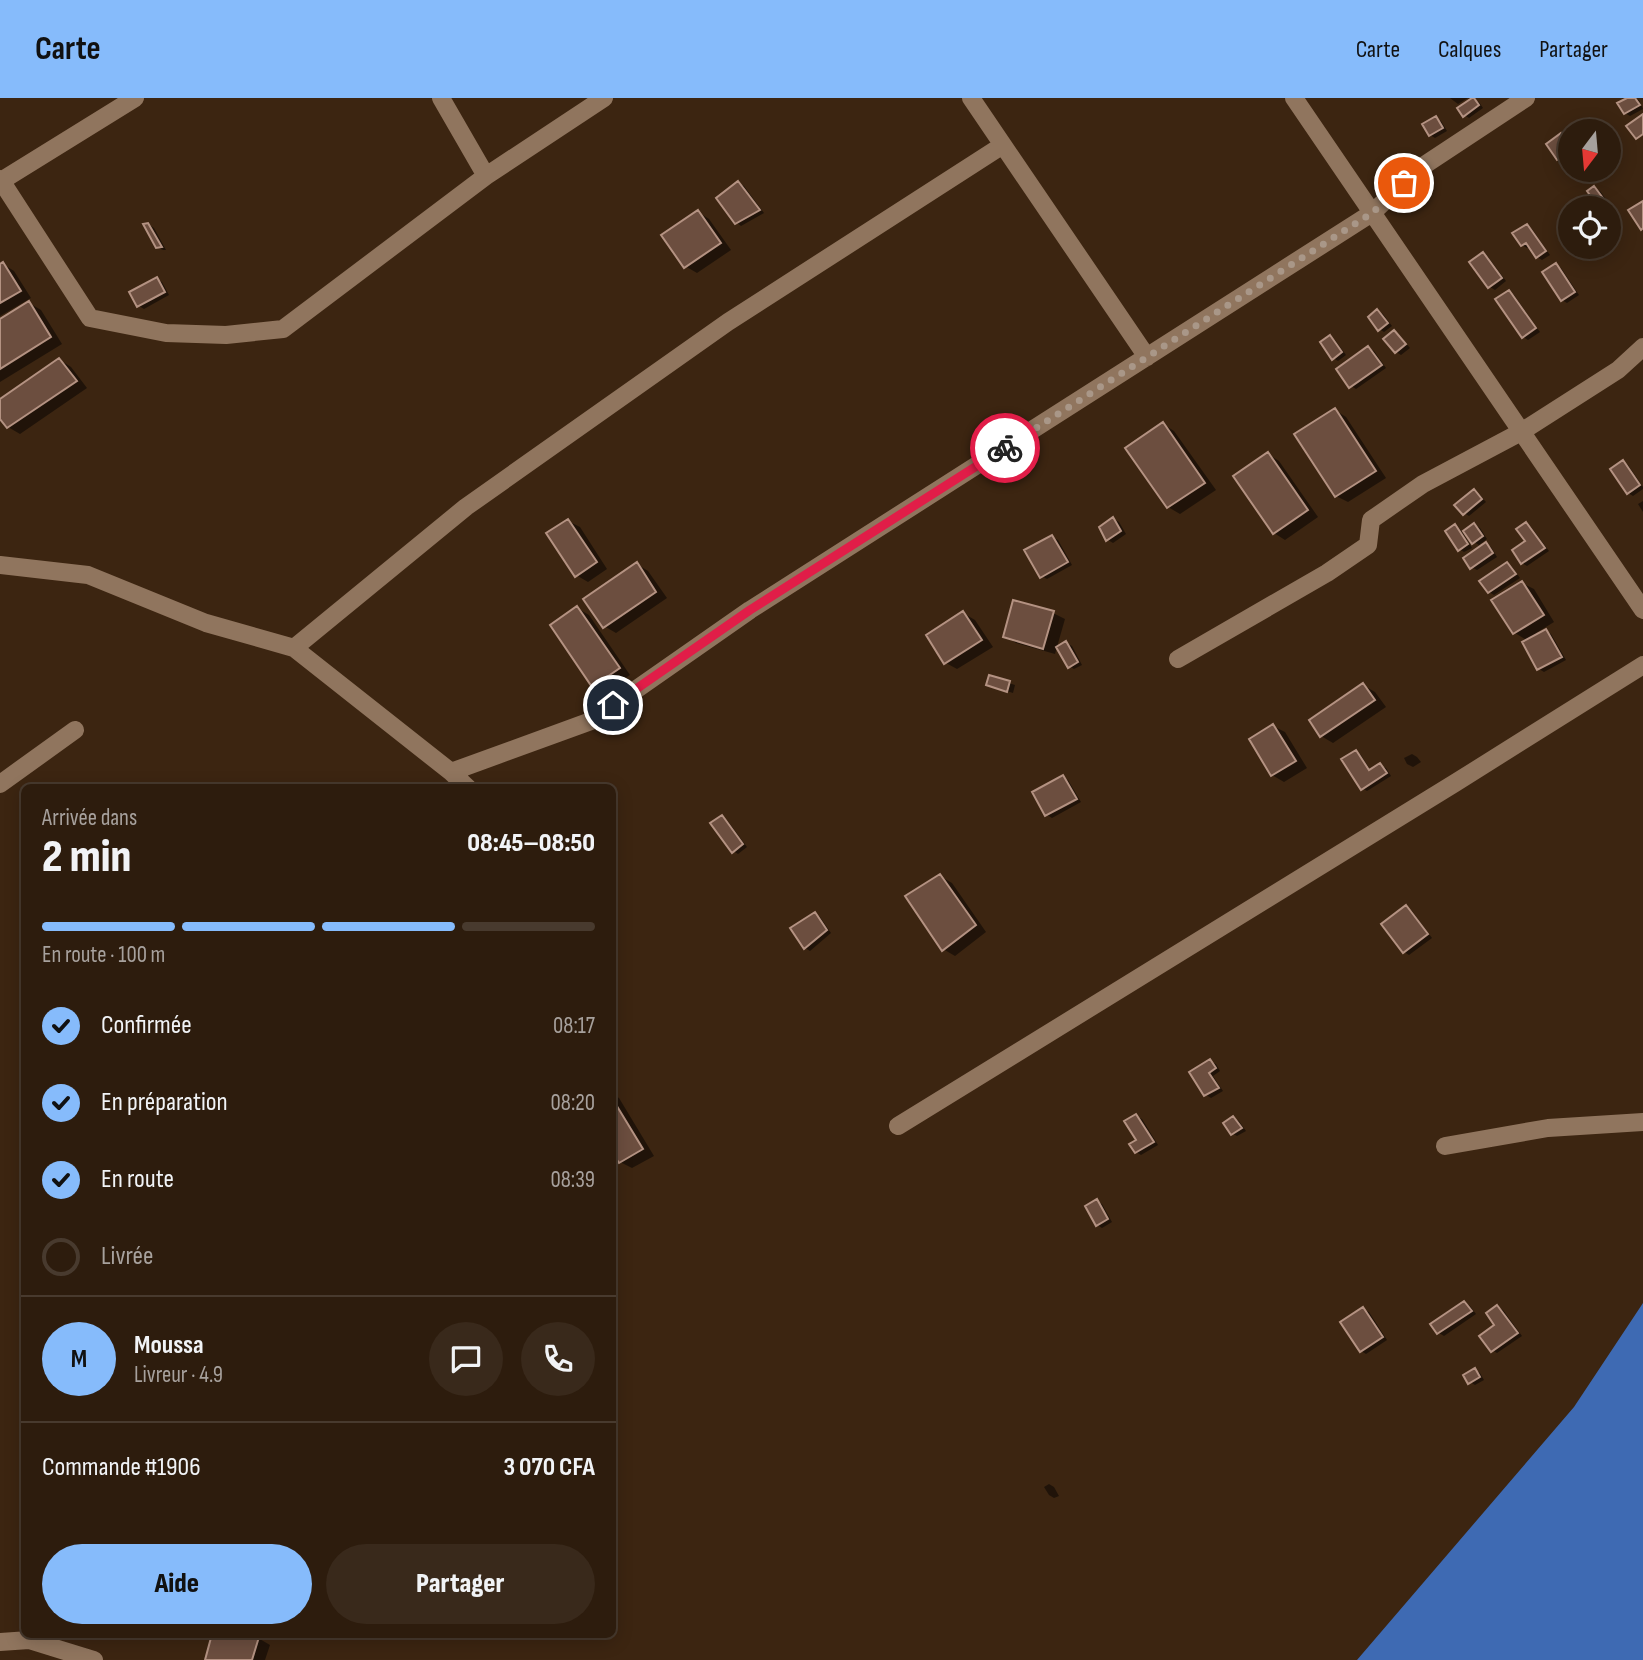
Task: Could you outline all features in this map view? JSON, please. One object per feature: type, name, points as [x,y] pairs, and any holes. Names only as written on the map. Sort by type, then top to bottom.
[{"type":"street","points":[[135,98],[1,180],[90,318],[166,333],[226,335],[283,329],[486,176],[604,98]]},
{"type":"street","points":[[440,98],[486,176]]},
{"type":"street","points":[[971,98],[1147,357]]},
{"type":"street","points":[[1294,98],[1643,610]]},
{"type":"street","points":[[451,772],[591,721],[750,610],[1372,213],[1420,168],[1527,98]]},
{"type":"street","points":[[293,648],[466,507],[705,338],[1003,145]]},
{"type":"street","points":[[1178,659],[1327,573],[1368,545],[1371,520],[1423,484],[1521,432],[1618,370],[1643,348]]},
{"type":"street","points":[[0,565],[88,575],[206,623],[293,648],[464,784]]},
{"type":"street","points":[[898,1126],[1643,665]]},
{"type":"street","points":[[0,784],[75,730]]},
{"type":"street","points":[[1445,1146],[1548,1128],[1643,1122]]},
{"type":"street","points":[[0,1642],[29,1640],[94,1660]]},
{"type":"water","points":[[1643,1303],[1643,1660],[1357,1660],[1574,1407]]},
{"type":"building","points":[[1472,98],[1479,105],[1463,117],[1457,108]]},
{"type":"building","points":[[1627,98],[1635,98],[1640,105],[1624,114],[1617,103]]},
{"type":"building","points":[[1643,114],[1643,134],[1636,139],[1626,126]]},
{"type":"building","points":[[1436,116],[1443,128],[1429,136],[1422,124]]},
{"type":"building","points":[[1558,135],[1558,159],[1557,160],[1546,144]]},
{"type":"building","points":[[738,181],[760,210],[735,224],[716,198]]},
{"type":"building","points":[[1594,186],[1602,196],[1591,196],[1587,191]]},
{"type":"building","points":[[1643,201],[1643,228],[1641,230],[1628,210]]},
{"type":"building","points":[[698,210],[721,243],[684,268],[661,235]]},
{"type":"building","points":[[148,223],[162,247],[156,248],[143,224]]},
{"type":"building","points":[[1527,224],[1546,251],[1536,258],[1526,243],[1521,246],[1512,233]]},
{"type":"building","points":[[1483,252],[1502,278],[1488,288],[1469,262]]},
{"type":"building","points":[[3,262],[21,291],[0,303],[0,264]]},
{"type":"building","points":[[1556,263],[1575,292],[1561,301],[1542,272]]},
{"type":"building","points":[[157,277],[165,292],[137,307],[129,292]]},
{"type":"building","points":[[1509,290],[1536,328],[1522,338],[1495,299]]},
{"type":"building","points":[[29,301],[51,337],[0,369],[0,319]]},
{"type":"building","points":[[1377,309],[1388,323],[1378,331],[1368,317]]},
{"type":"building","points":[[1394,330],[1406,344],[1395,353],[1383,339]]},
{"type":"building","points":[[1330,335],[1342,352],[1332,360],[1320,342]]},
{"type":"building","points":[[1368,346],[1382,365],[1349,388],[1336,369]]},
{"type":"building","points":[[59,358],[77,381],[7,428],[0,419],[0,399]]},
{"type":"building","points":[[1335,408],[1376,471],[1335,497],[1294,434]]},
{"type":"building","points":[[1163,422],[1205,483],[1167,508],[1125,448]]},
{"type":"building","points":[[1268,452],[1308,510],[1273,534],[1233,476]]},
{"type":"building","points":[[1623,460],[1640,485],[1627,494],[1610,469]]},
{"type":"building","points":[[1474,489],[1482,499],[1463,515],[1454,505]]},
{"type":"building","points":[[1113,517],[1121,531],[1106,541],[1099,527]]},
{"type":"building","points":[[568,519],[597,562],[575,577],[546,533]]},
{"type":"building","points":[[1526,522],[1545,548],[1521,564],[1512,550],[1525,541],[1516,529]]},
{"type":"building","points":[[1474,523],[1483,536],[1472,544],[1463,531]]},
{"type":"building","points":[[1455,524],[1468,544],[1458,551],[1445,531]]},
{"type":"building","points":[[1052,535],[1068,562],[1040,578],[1024,550]]},
{"type":"building","points":[[1486,542],[1493,553],[1470,569],[1463,558]]},
{"type":"building","points":[[637,562],[656,592],[603,628],[583,599]]},
{"type":"building","points":[[1507,562],[1516,574],[1488,593],[1479,581]]},
{"type":"building","points":[[1522,581],[1544,615],[1513,634],[1491,600]]},
{"type":"building","points":[[1013,600],[1054,611],[1043,649],[1003,637]]},
{"type":"building","points":[[577,606],[620,668],[592,687],[550,625]]},
{"type":"building","points":[[963,611],[982,640],[944,664],[926,635]]},
{"type":"building","points":[[1546,629],[1562,657],[1537,670],[1522,642]]},
{"type":"building","points":[[1066,641],[1078,662],[1068,668],[1056,647]]},
{"type":"building","points":[[989,675],[1010,681],[1007,692],[986,685]]},
{"type":"building","points":[[1363,683],[1375,700],[1320,737],[1309,720]]},
{"type":"building","points":[[1273,724],[1296,761],[1271,776],[1249,739]]},
{"type":"building","points":[[1356,750],[1369,770],[1380,763],[1387,773],[1361,790],[1341,759]]},
{"type":"building","points":[[1063,775],[1077,799],[1045,816],[1032,792]]},
{"type":"building","points":[[722,815],[743,844],[732,853],[710,823]]},
{"type":"building","points":[[940,874],[976,925],[942,951],[905,896]]},
{"type":"building","points":[[1406,905],[1428,934],[1403,953],[1381,924]]},
{"type":"building","points":[[815,912],[827,930],[804,949],[790,928]]},
{"type":"building","points":[[1210,1059],[1216,1068],[1209,1073],[1219,1088],[1204,1096],[1189,1072]]},
{"type":"building","points":[[616,1105],[643,1149],[619,1163],[616,1158]]},
{"type":"building","points":[[1136,1114],[1154,1142],[1135,1153],[1129,1144],[1136,1140],[1124,1121]]},
{"type":"building","points":[[1233,1116],[1242,1128],[1231,1135],[1223,1123]]},
{"type":"building","points":[[1097,1199],[1108,1219],[1096,1226],[1085,1206]]},
{"type":"building","points":[[1464,1301],[1472,1311],[1437,1334],[1430,1324]]},
{"type":"building","points":[[1497,1305],[1518,1333],[1491,1352],[1479,1336],[1494,1325],[1486,1313]]},
{"type":"building","points":[[1363,1307],[1383,1337],[1360,1352],[1340,1322]]},
{"type":"building","points":[[1475,1368],[1480,1377],[1468,1384],[1463,1375]]},
{"type":"building","points":[[211,1638],[259,1638],[252,1660],[205,1660]]},
{"type":"way so far","points":[[1005,448],[1372,213],[1404,183]]},
{"type":"route","points":[[613,705],[750,610],[1005,448]]}]
